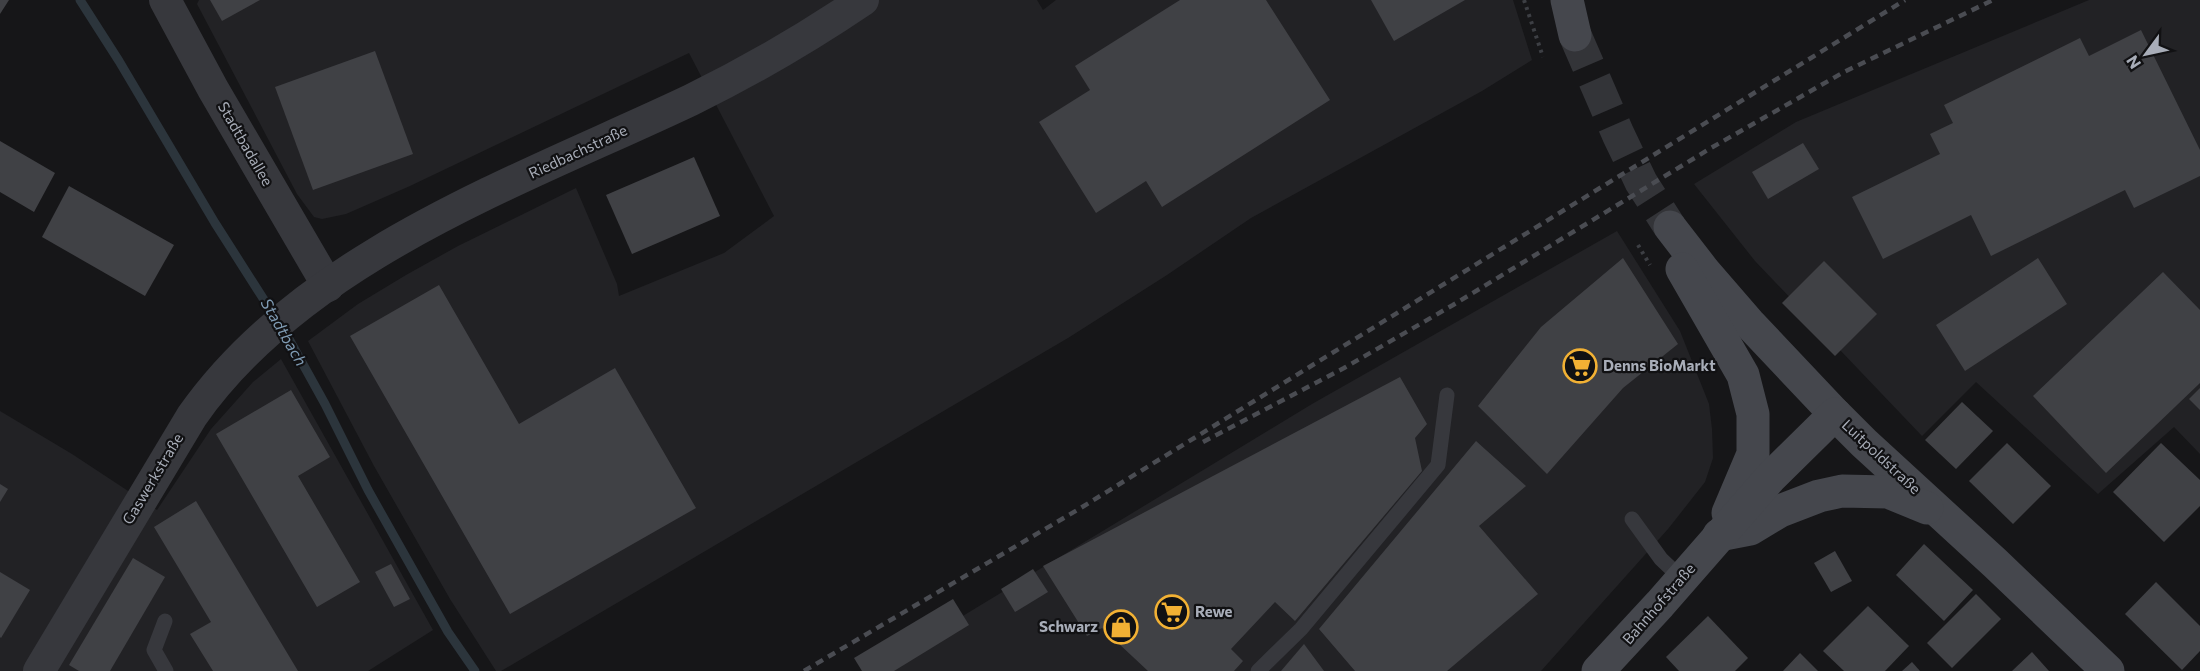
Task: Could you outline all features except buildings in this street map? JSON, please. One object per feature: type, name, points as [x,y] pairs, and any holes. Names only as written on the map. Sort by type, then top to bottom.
[{"type":"street","name":"Stadtbadallee","points":[[165,0],[213,88],[328,286]]},
{"type":"street","name":"Riedbachstraße","points":[[296,310],[383,249],[441,217],[691,100],[769,60],[821,29],[863,0]]},
{"type":"street","points":[[1567,0],[1575,35]]},
{"type":"street","name":"Luitpoldstraße","points":[[1719,536],[1753,454],[1753,414],[1743,375],[1679,263],[1670,227],[1749,323],[1835,414],[2108,671]]},
{"type":"street","name":"Gaswerkstraße","points":[[39,671],[192,416],[210,390],[263,337],[296,310]]},
{"type":"street","name":"Bahnhofstraße","points":[[1598,671],[1626,643],[1771,477],[1835,414]]},
{"type":"street","points":[[1719,536],[1750,529],[1780,511],[1819,496],[1842,491],[1888,492],[1944,515]]},
{"type":"lane","points":[[1258,671],[1301,629],[1438,465],[1447,395]]},
{"type":"lane","points":[[1632,519],[1661,559],[1682,578]]},
{"type":"lane","points":[[165,621],[154,650],[166,671]]},
{"type":"path","points":[[1524,0],[1543,57]]},
{"type":"path","points":[[1638,245],[1656,274]]},
{"type":"shaded area","points":[[199,0],[1037,0],[1043,10],[1056,0],[1513,0],[1532,60],[1482,91],[1251,218],[1068,338],[501,671],[496,671],[450,599],[374,466],[308,341],[358,304],[406,275],[458,246],[576,188],[617,284],[619,296],[724,253],[774,216],[689,53],[410,186],[346,214],[322,219],[314,217],[297,194],[197,4]]},
{"type":"shaded area","points":[[2089,0],[2200,0],[2200,454],[2174,427],[2098,494],[1976,382],[1922,436],[1755,261],[1694,184],[1796,122]]},
{"type":"shaded area","points":[[1617,231],[1680,331],[1709,404],[1713,458],[1705,482],[1668,529],[1541,671],[872,671],[1312,404]]},
{"type":"shaded area","points":[[281,359],[433,630],[368,671],[0,671],[0,411],[72,454],[157,510],[211,429],[253,382]]},
{"type":"waterway","name":"Stadtbach","points":[[80,0],[215,223],[289,339],[368,490],[448,632],[475,671]]},
{"type":"tunnel","points":[[1575,35],[1641,182],[1670,227]]},
{"type":"railway","points":[[804,671],[1079,509],[1905,0]]},
{"type":"railway","points":[[1203,442],[1344,368],[1453,305],[1711,148],[1844,72],[1993,0]]},
{"type":"place","name":"Denns BioMarkt","points":[[1580,366]]},
{"type":"place","name":"Rewe","points":[[1172,612]]},
{"type":"place","name":"Schwarz","points":[[1121,627]]}]
